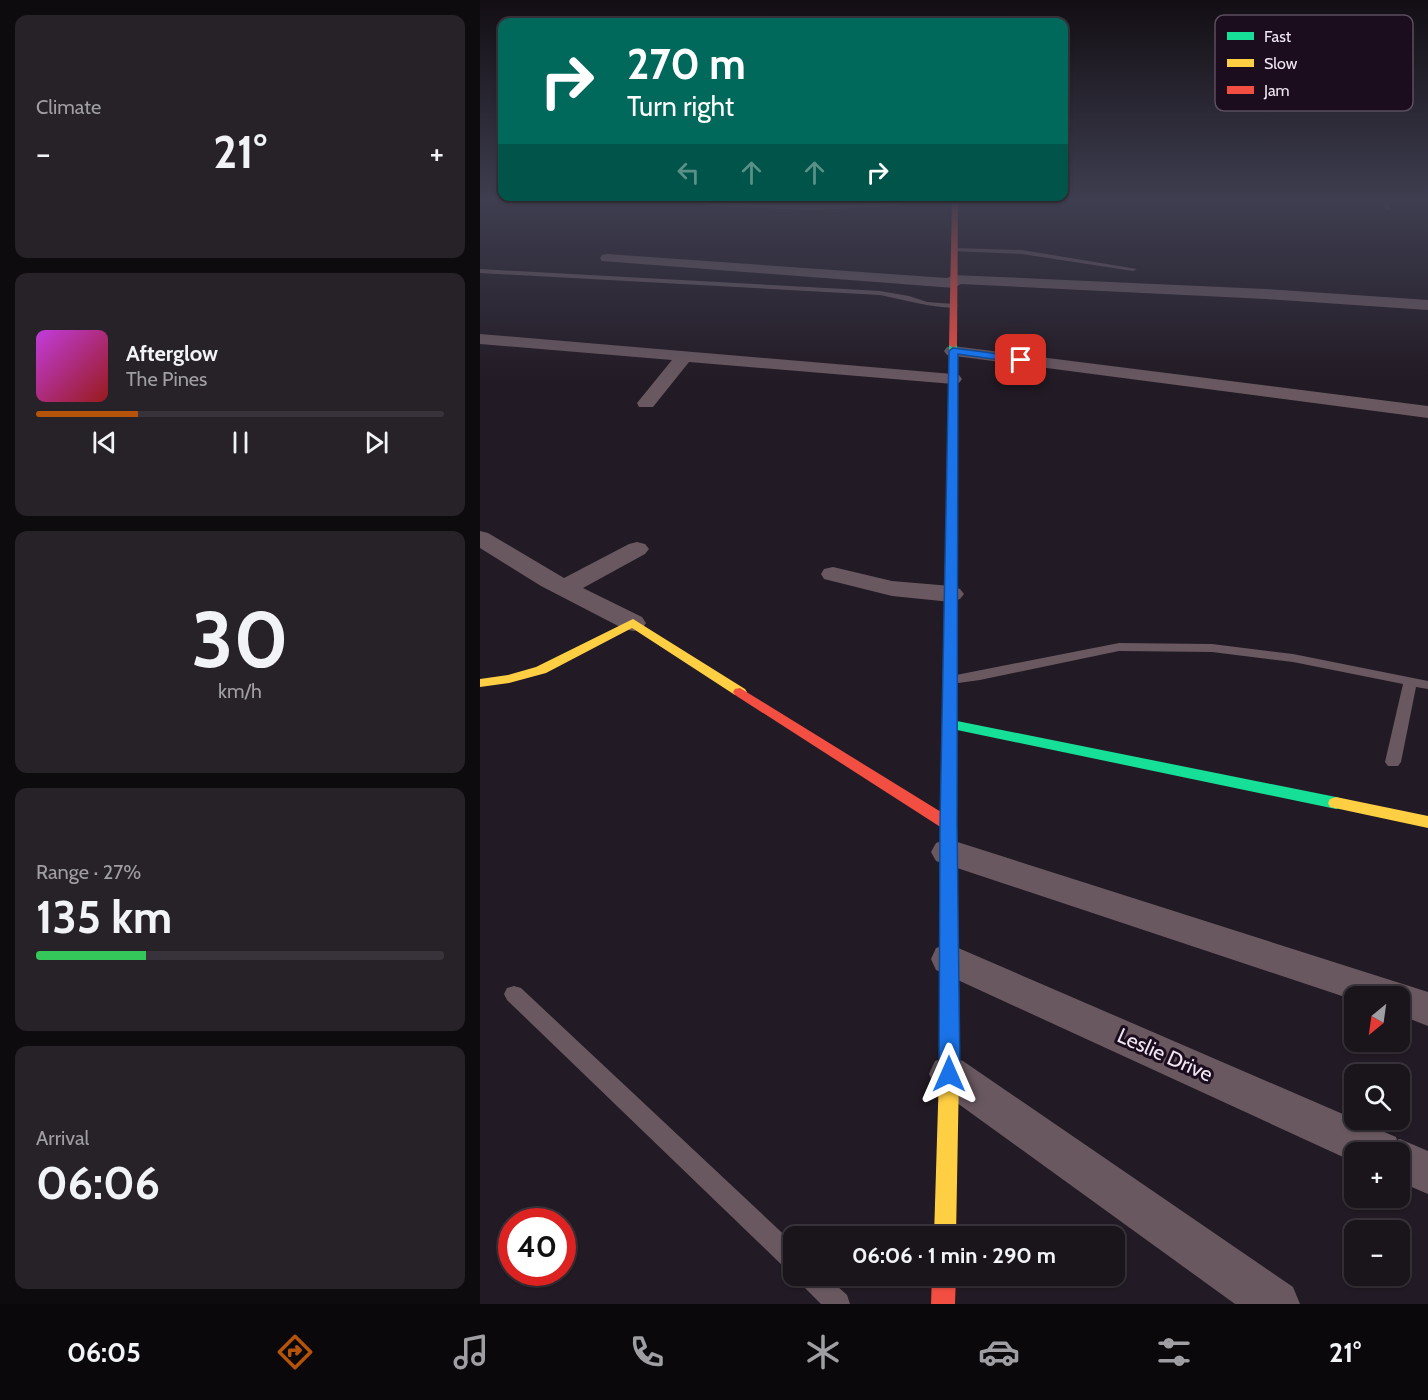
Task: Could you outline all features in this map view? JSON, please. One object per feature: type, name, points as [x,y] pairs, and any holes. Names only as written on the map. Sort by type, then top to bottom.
[{"type":"street","points":[[680,263],[954,281],[1266,294],[1428,305]]},
{"type":"street","points":[[945,1226],[949,1074],[948,838],[953,263]]},
{"type":"street","points":[[480,339],[954,379]]},
{"type":"street","points":[[953,351],[1428,412]]},
{"type":"street","points":[[646,403],[684,357]]},
{"type":"street","points":[[480,538],[564,588],[633,623],[948,838],[1362,986]]},
{"type":"street","points":[[564,588],[637,549]]},
{"type":"street","points":[[833,574],[866,585],[903,591],[951,594]]},
{"type":"street","points":[[480,683],[509,679],[541,670],[633,623]]},
{"type":"street","points":[[950,724],[1428,822]]},
{"type":"street","name":"Leslie Drive","points":[[949,959],[1359,1142]]},
{"type":"street","points":[[1410,1002],[1428,1008]]},
{"type":"street","points":[[949,1074],[1276,1304]]},
{"type":"street","points":[[1410,1165],[1428,1173]]},
{"type":"street","points":[[943,1304],[944,1286]]},
{"type":"lane","points":[[1093,263],[1133,269]]},
{"type":"lane","points":[[480,271],[880,293],[909,298],[926,304],[954,306]]},
{"type":"lane","points":[[950,680],[1119,647],[1212,648],[1293,658],[1428,685]]},
{"type":"lane","points":[[1393,762],[1410,683]]},
{"type":"lane","points":[[514,994],[783,1251]]},
{"type":"lane","points":[[819,1286],[838,1304]]},
{"type":"traffic: fast","points":[[948,903],[953,345]]},
{"type":"traffic: fast","points":[[950,724],[1336,803]]},
{"type":"traffic: slow","points":[[480,683],[509,679],[541,670],[633,623],[740,692]]},
{"type":"traffic: slow","points":[[1336,803],[1428,822]]},
{"type":"traffic: slow","points":[[945,1226],[949,1074],[948,903]]},
{"type":"traffic: jam","points":[[953,345],[954,263]]},
{"type":"traffic: jam","points":[[740,692],[948,824]]},
{"type":"traffic: jam","points":[[943,1304],[944,1286]]},
{"type":"route","points":[[949,1074],[948,824],[953,351],[1021,360]]}]
